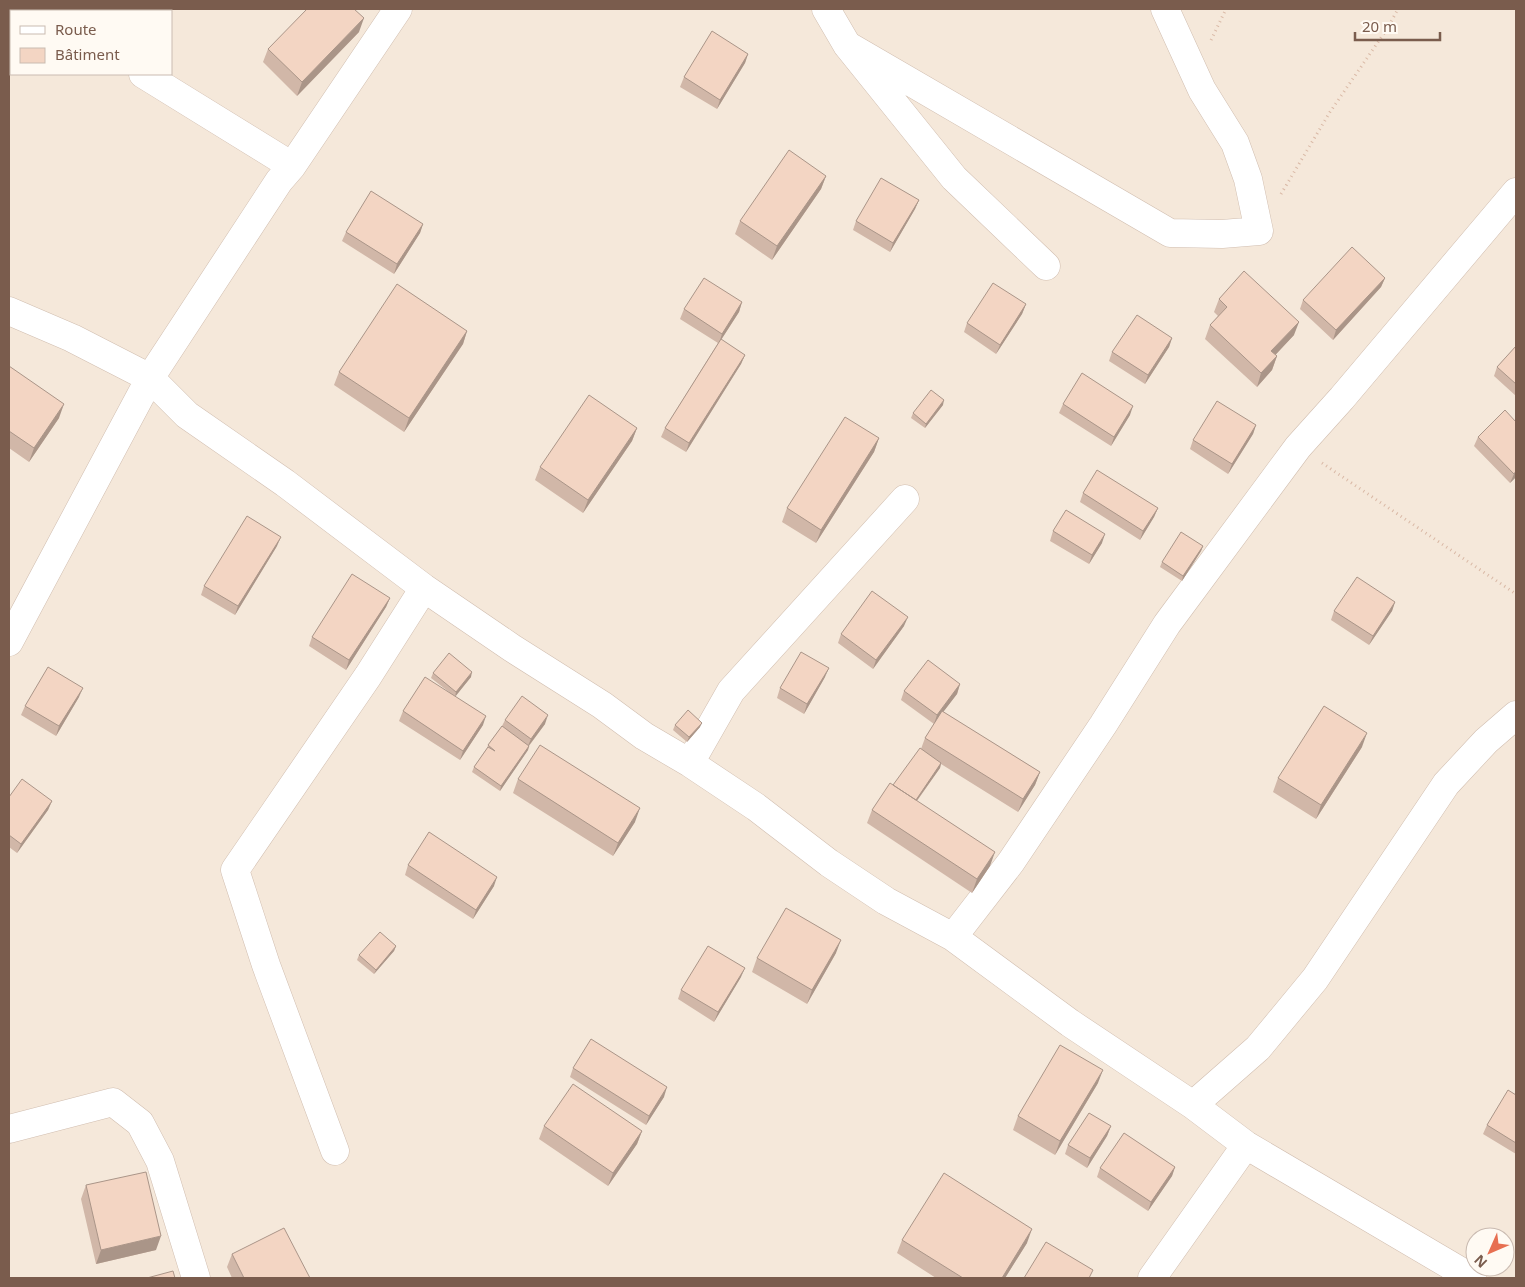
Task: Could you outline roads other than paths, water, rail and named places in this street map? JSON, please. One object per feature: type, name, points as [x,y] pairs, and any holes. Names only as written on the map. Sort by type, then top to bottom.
[{"type":"street","points":[[9,642],[150,378],[279,181],[292,166],[398,9]]},
{"type":"street","points":[[826,9],[847,46],[954,178],[1046,266]]},
{"type":"street","points":[[847,46],[1170,233],[1222,234],[1259,231],[1248,179],[1235,143],[1202,90],[1165,9]]},
{"type":"street","points":[[145,75],[292,166]]},
{"type":"street","points":[[953,937],[1011,862],[1103,725],[1167,624],[1298,447],[1342,398],[1516,192]]},
{"type":"street","points":[[9,311],[72,338],[150,378],[187,415],[285,483],[424,588],[644,736],[690,763],[756,807],[829,863],[886,901],[953,937],[1070,1023],[1193,1105],[1246,1145],[1470,1278]]},
{"type":"street","points":[[690,763],[731,691],[905,499]]},
{"type":"street","points":[[335,1151],[266,965],[235,870],[368,676],[424,588]]},
{"type":"street","points":[[1193,1105],[1258,1048],[1315,979],[1446,784],[1486,741],[1516,715]]},
{"type":"street","points":[[9,1129],[113,1102],[140,1123],[160,1161],[196,1278]]},
{"type":"street","points":[[1152,1278],[1246,1145]]}]
